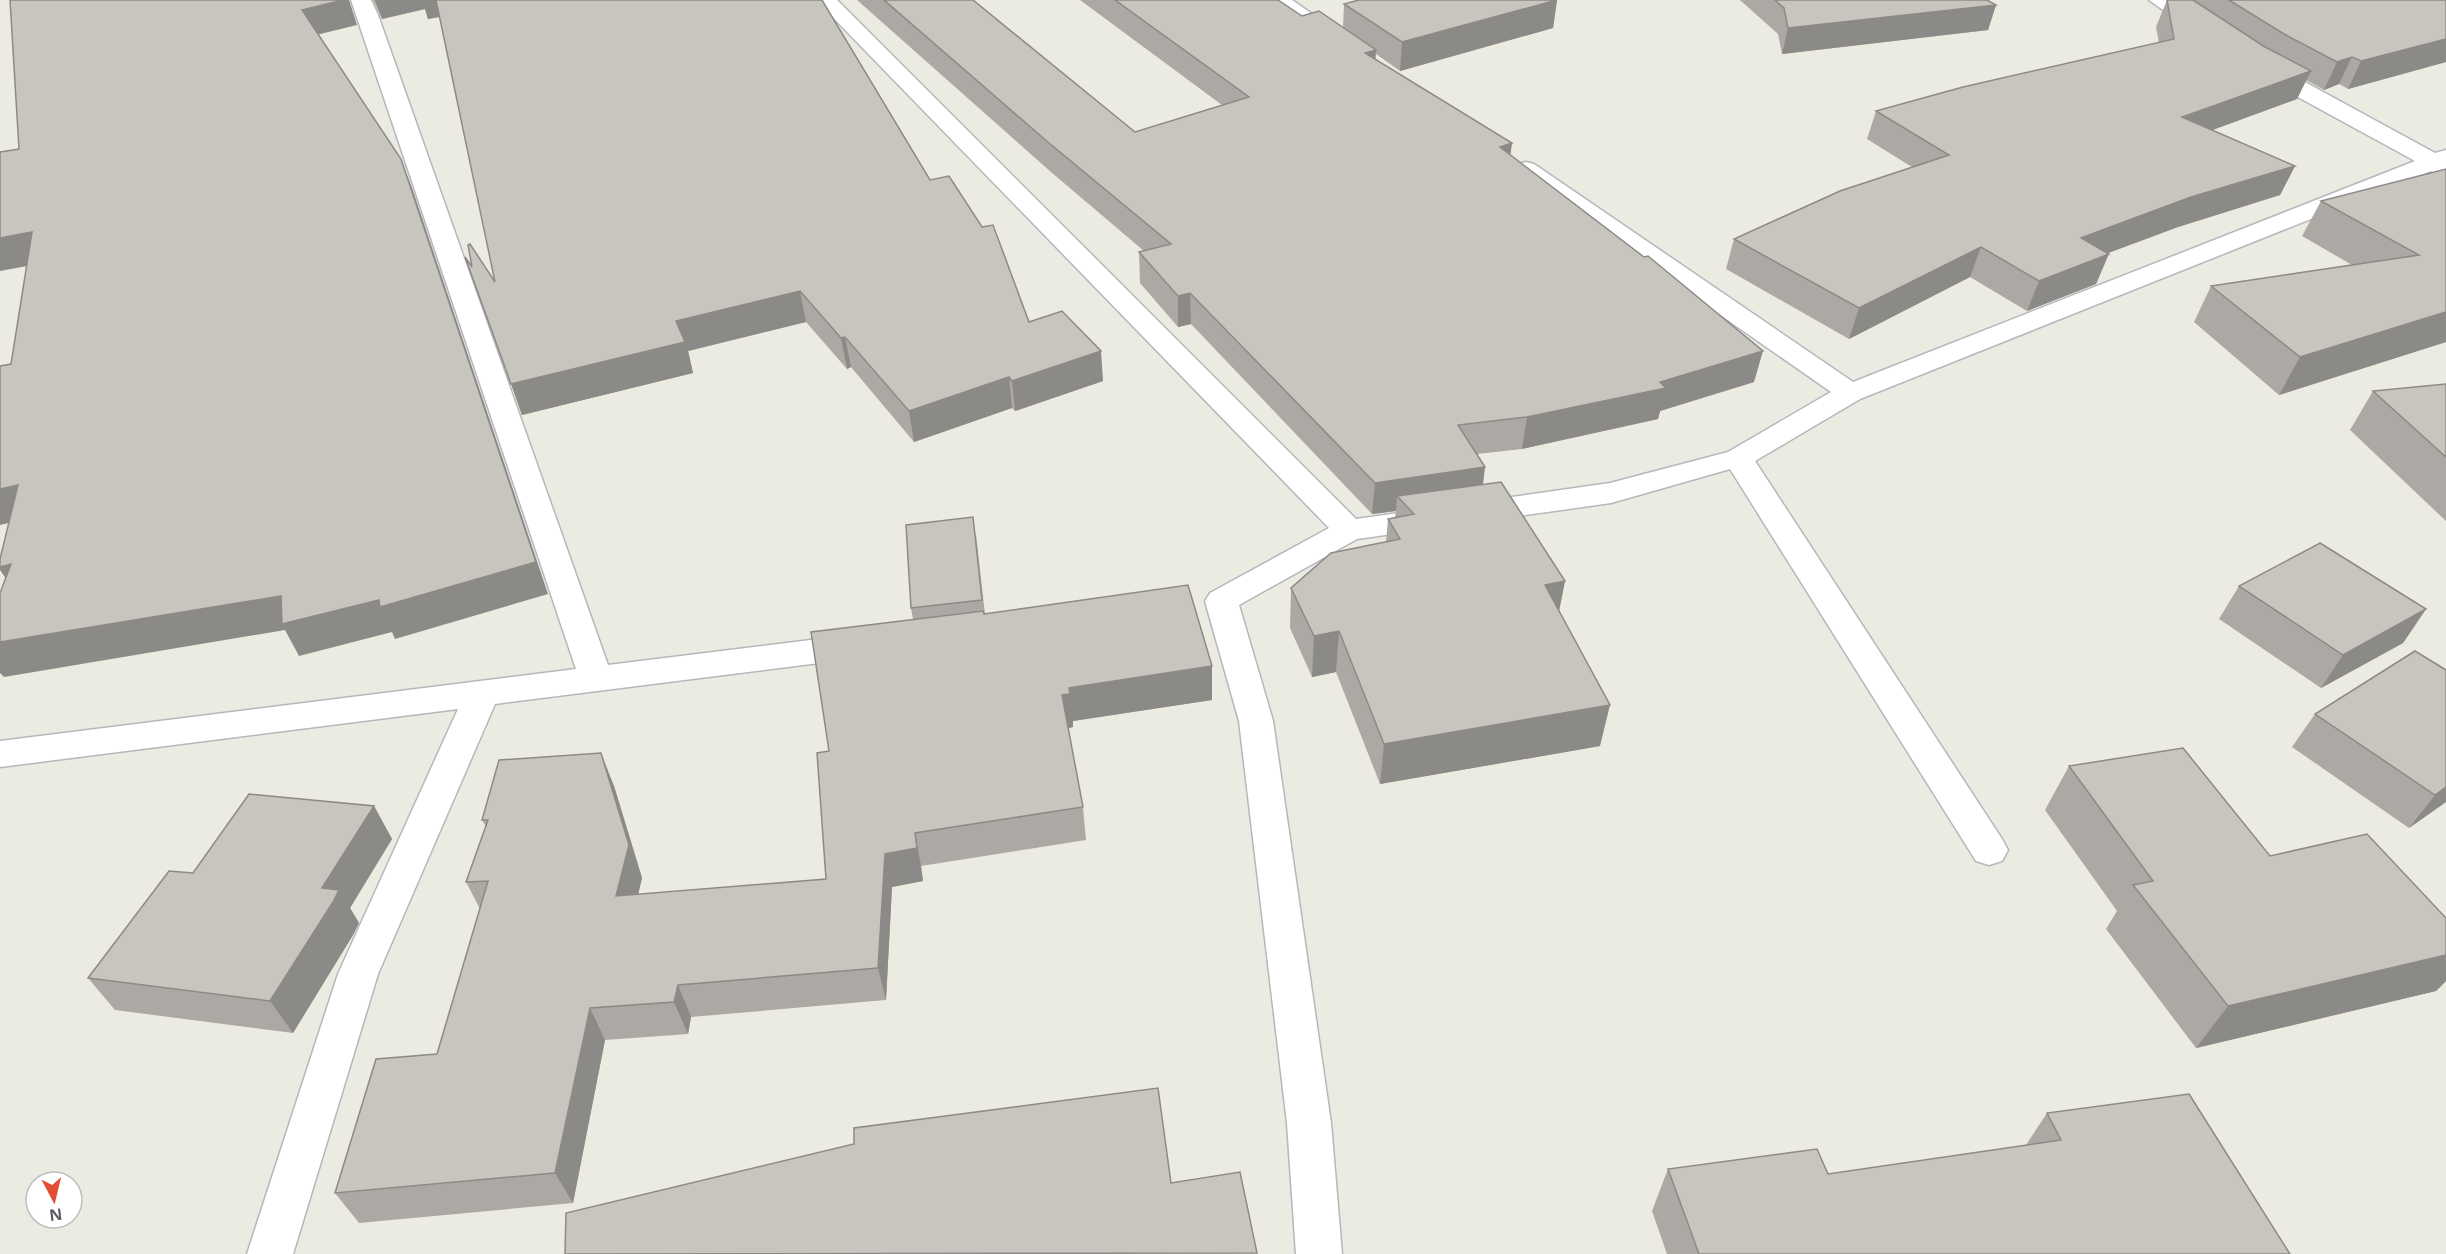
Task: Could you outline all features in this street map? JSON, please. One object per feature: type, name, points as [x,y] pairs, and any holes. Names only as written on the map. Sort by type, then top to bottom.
[{"type":"street","points":[[361,0],[372,26],[596,679]]},
{"type":"street","points":[[826,0],[1349,530]]},
{"type":"street","points":[[1279,0],[1358,54]]},
{"type":"street","points":[[2159,0],[2215,37]]},
{"type":"street","points":[[2244,56],[2442,164]]},
{"type":"street","points":[[1506,156],[1850,393]]},
{"type":"street","points":[[1186,606],[1221,601],[1349,530],[1611,493],[1738,458],[1850,393],[2442,164]]},
{"type":"street","points":[[1738,458],[1989,850]]},
{"type":"street","points":[[1221,601],[1256,722],[1309,1123],[1319,1254]]},
{"type":"street","points":[[0,754],[891,642]]},
{"type":"street","points":[[270,1254],[358,974],[482,694]]},
{"type":"building","points":[[10,0],[343,0],[302,10],[401,159],[536,562],[380,607],[379,600],[282,624],[281,596],[0,642],[0,593],[11,564],[0,567],[0,559],[18,485],[0,489],[0,366],[11,364],[32,232],[0,238],[0,152],[19,149]]},
{"type":"building","points":[[436,0],[822,0],[930,180],[949,176],[982,227],[993,225],[1029,322],[1062,311],[1101,351],[1012,381],[1009,377],[909,411],[845,337],[841,338],[800,291],[676,321],[685,342],[511,384],[465,257],[472,267],[468,245],[470,244],[495,282]]},
{"type":"building","points":[[884,0],[973,0],[1135,132],[1249,97],[1115,0],[1278,0],[1302,16],[1319,11],[1376,50],[1365,53],[1512,143],[1500,147],[1644,257],[1648,256],[1763,351],[1660,382],[1666,388],[1527,417],[1458,425],[1485,467],[1375,483],[1190,293],[1178,296],[1139,252],[1171,244],[1049,143]]},
{"type":"building","points":[[1359,0],[1557,0],[1402,42],[1344,4]]},
{"type":"building","points":[[1775,0],[1987,0],[1996,5],[1788,28],[1784,8]]},
{"type":"building","points":[[2167,0],[2193,0],[2265,47],[2311,71],[2182,117],[2295,166],[2191,197],[2081,238],[2109,254],[2039,281],[1981,247],[1859,308],[1734,239],[1840,191],[1949,155],[1876,111],[1963,87],[2174,39]]},
{"type":"building","points":[[2229,0],[2446,0],[2446,39],[2361,61],[2352,57],[2337,62],[2284,34]]},
{"type":"building","points":[[2446,169],[2446,312],[2300,357],[2211,286],[2419,255],[2321,201]]},
{"type":"building","points":[[2446,384],[2446,457],[2373,391]]},
{"type":"building","points":[[1501,482],[1565,581],[1545,585],[1610,705],[1384,744],[1339,631],[1314,636],[1291,588],[1331,553],[1400,539],[1388,519],[1414,514],[1397,496]]},
{"type":"building","points":[[973,517],[982,600],[911,608],[906,525]]},
{"type":"building","points":[[2320,543],[2426,609],[2343,655],[2239,586]]},
{"type":"building","points":[[1188,585],[1212,666],[1069,688],[1070,694],[1062,695],[1083,807],[915,833],[917,848],[885,854],[878,968],[678,985],[674,1002],[590,1008],[555,1173],[335,1193],[376,1059],[437,1054],[488,881],[466,882],[488,820],[482,820],[499,760],[601,753],[629,845],[616,896],[826,879],[817,753],[829,751],[811,632],[983,611],[984,614]]},
{"type":"building","points":[[2415,651],[2446,670],[2446,787],[2435,795],[2315,714]]},
{"type":"building","points":[[2183,748],[2270,856],[2367,834],[2446,918],[2446,955],[2228,1006],[2133,885],[2153,881],[2069,766]]},
{"type":"building","points":[[249,794],[374,806],[322,888],[339,890],[333,902],[270,1001],[88,978],[169,871],[193,873]]},
{"type":"building","points":[[1158,1088],[1171,1183],[1240,1172],[1257,1253],[565,1254],[566,1213],[854,1144],[854,1128]]},
{"type":"building","points":[[2189,1094],[2290,1254],[1699,1254],[1668,1169],[1817,1149],[1828,1174],[2061,1140],[2047,1113]]}]
